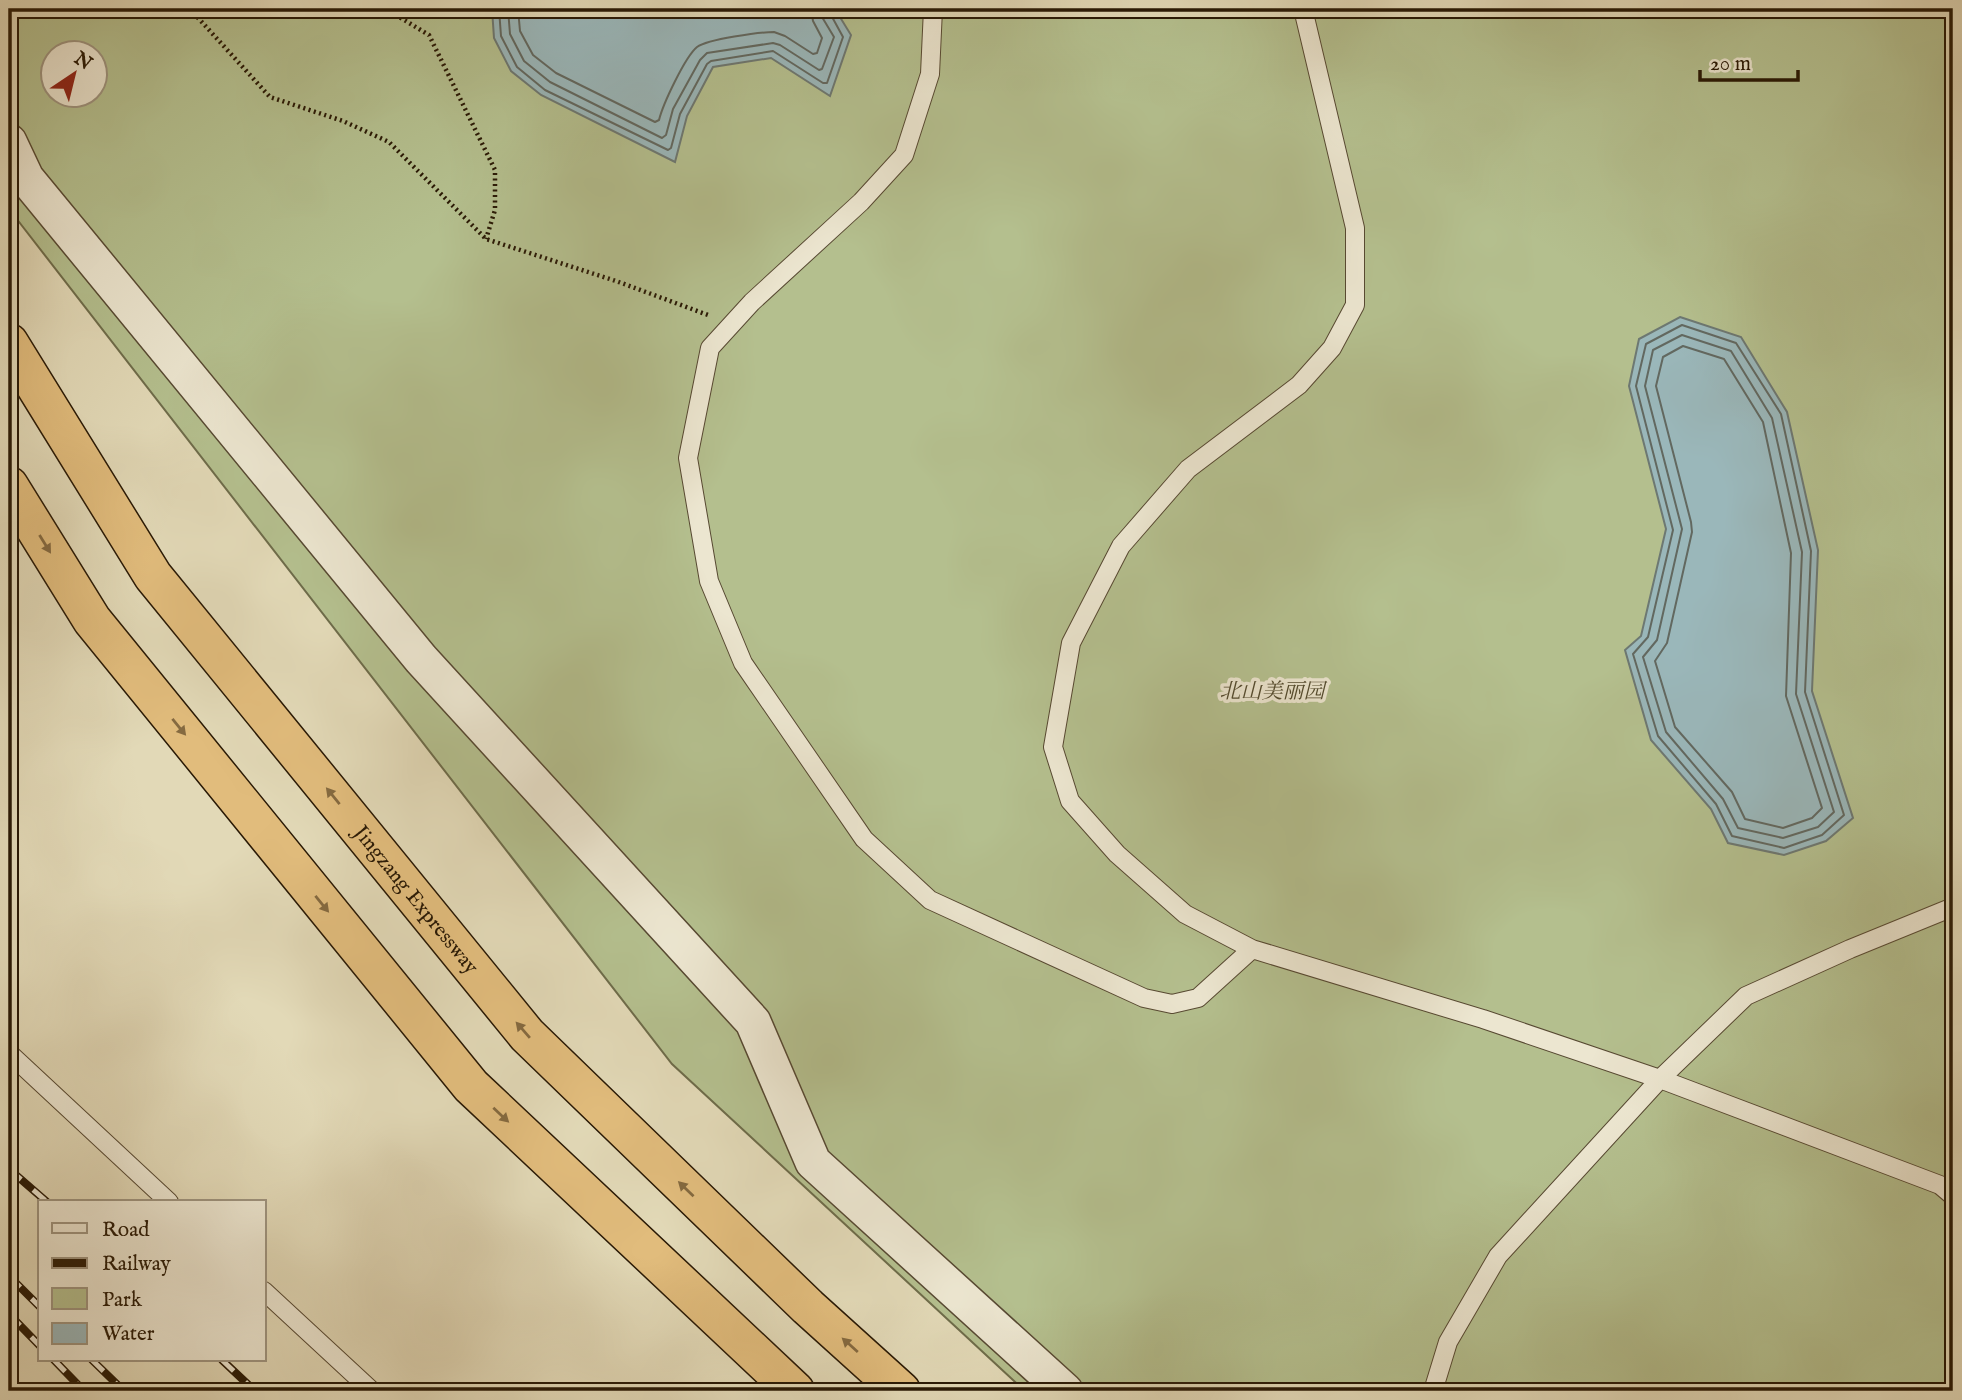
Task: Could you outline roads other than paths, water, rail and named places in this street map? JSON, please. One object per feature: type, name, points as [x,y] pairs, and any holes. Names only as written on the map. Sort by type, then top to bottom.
[{"type":"highway","name":"Jingzang Expressway","points":[[9,343],[153,576],[527,1035],[808,1307],[901,1391]]},
{"type":"highway","points":[[9,486],[92,620],[471,1086],[795,1391]]},
{"type":"street","points":[[9,142],[26,178],[421,659],[753,1021],[813,1162],[1065,1391]]},
{"type":"lane","points":[[933,9],[930,74],[904,155],[861,202],[752,302],[710,348],[688,458],[709,580],[743,663],[864,839],[930,900],[1144,998],[1171,1004],[1198,998],[1252,949]]},
{"type":"lane","points":[[1303,9],[1355,228],[1355,304],[1332,348],[1298,384],[1188,468],[1121,546],[1071,643],[1053,747],[1070,801],[1117,854],[1185,914],[1252,949],[1483,1019],[1660,1079],[1940,1185],[1953,1196]]},
{"type":"lane","points":[[1433,1391],[1448,1342],[1498,1256],[1660,1079],[1746,996],[1850,948],[1953,907]]},
{"type":"lane","points":[[9,1053],[167,1200]]},
{"type":"lane","points":[[266,1293],[372,1391]]},
{"type":"water","points":[[492,9],[835,9],[851,35],[830,96],[771,58],[713,67],[687,116],[675,162],[541,95],[511,71],[494,38]]},
{"type":"water","points":[[1680,317],[1741,337],[1787,412],[1818,550],[1812,691],[1853,818],[1826,841],[1784,855],[1728,843],[1711,809],[1651,740],[1625,650],[1641,636],[1666,529],[1629,386],[1639,339]]},
{"type":"railway","points":[[9,1169],[45,1200]]},
{"type":"railway","points":[[9,1276],[38,1305]]},
{"type":"railway","points":[[9,1314],[38,1344]]},
{"type":"railway","points":[[56,1362],[84,1391]]},
{"type":"railway","points":[[94,1362],[124,1391]]},
{"type":"railway","points":[[224,1362],[255,1391]]},
{"type":"park label","name":"北山美丽园","points":[[1272,691]]}]
